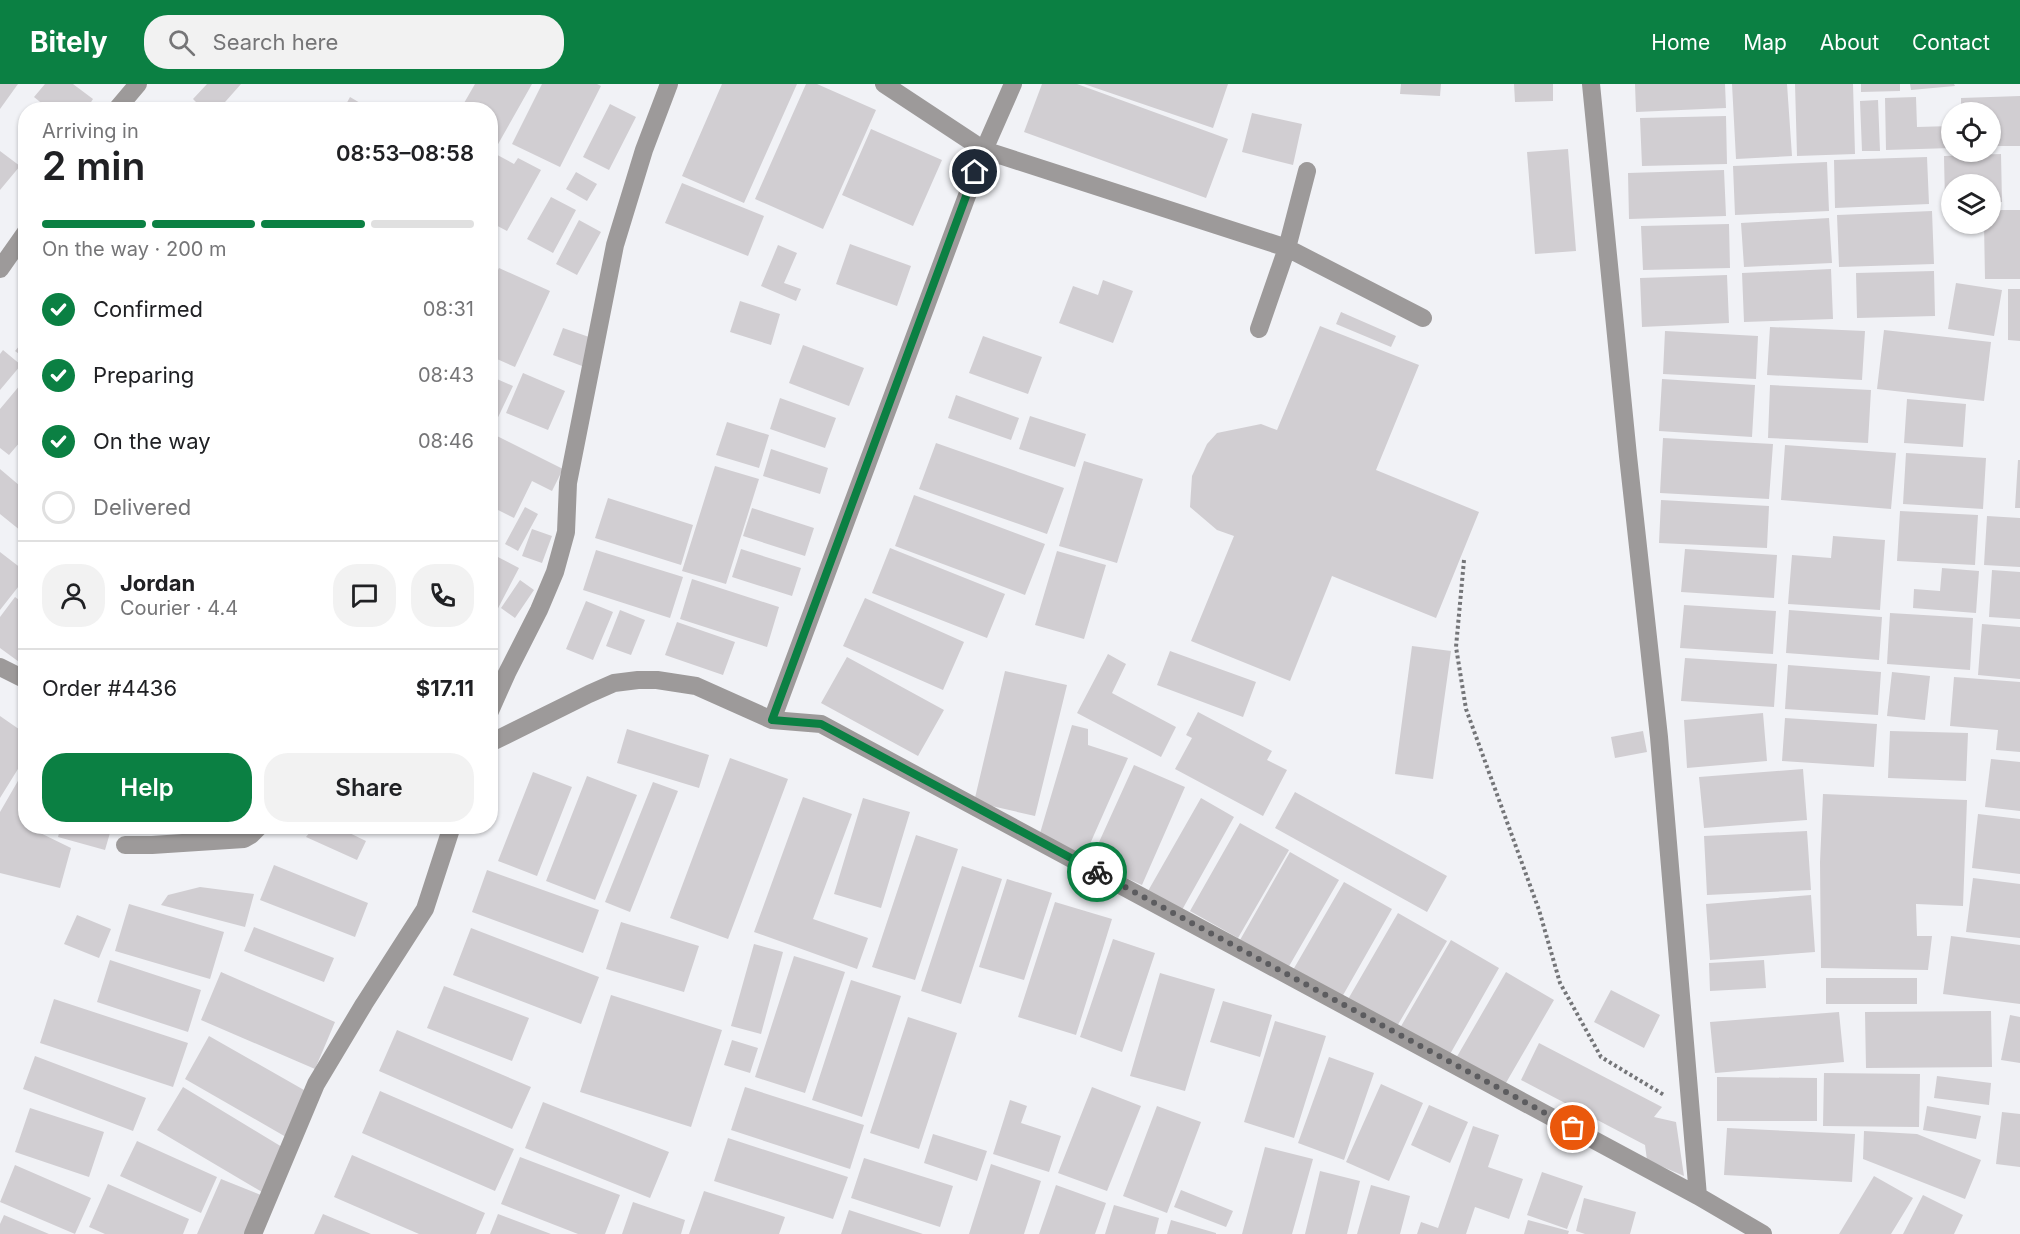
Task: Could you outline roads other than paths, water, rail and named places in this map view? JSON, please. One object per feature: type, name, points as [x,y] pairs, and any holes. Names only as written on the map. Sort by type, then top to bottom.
[{"type":"street","points":[[123,102],[138,84]]},
{"type":"street","points":[[498,693],[539,610],[555,572],[564,542],[568,483],[615,245],[644,150],[669,84]]},
{"type":"street","points":[[884,84],[984,150],[1287,248],[1423,318]]},
{"type":"street","points":[[772,720],[984,150],[1013,84]]},
{"type":"street","points":[[1592,84],[1628,456],[1659,737],[1698,1196]]},
{"type":"street","points":[[1259,329],[1287,248],[1308,171]]},
{"type":"street","points":[[0,269],[18,243]]},
{"type":"street","points":[[0,667],[18,676]]},
{"type":"street","points":[[498,739],[614,683],[638,680],[657,680],[696,686],[772,720],[821,724],[1698,1196],[1763,1234]]},
{"type":"street","points":[[125,845],[243,839],[252,834]]},
{"type":"street","points":[[253,1234],[316,1084],[425,909],[449,834]]}]
